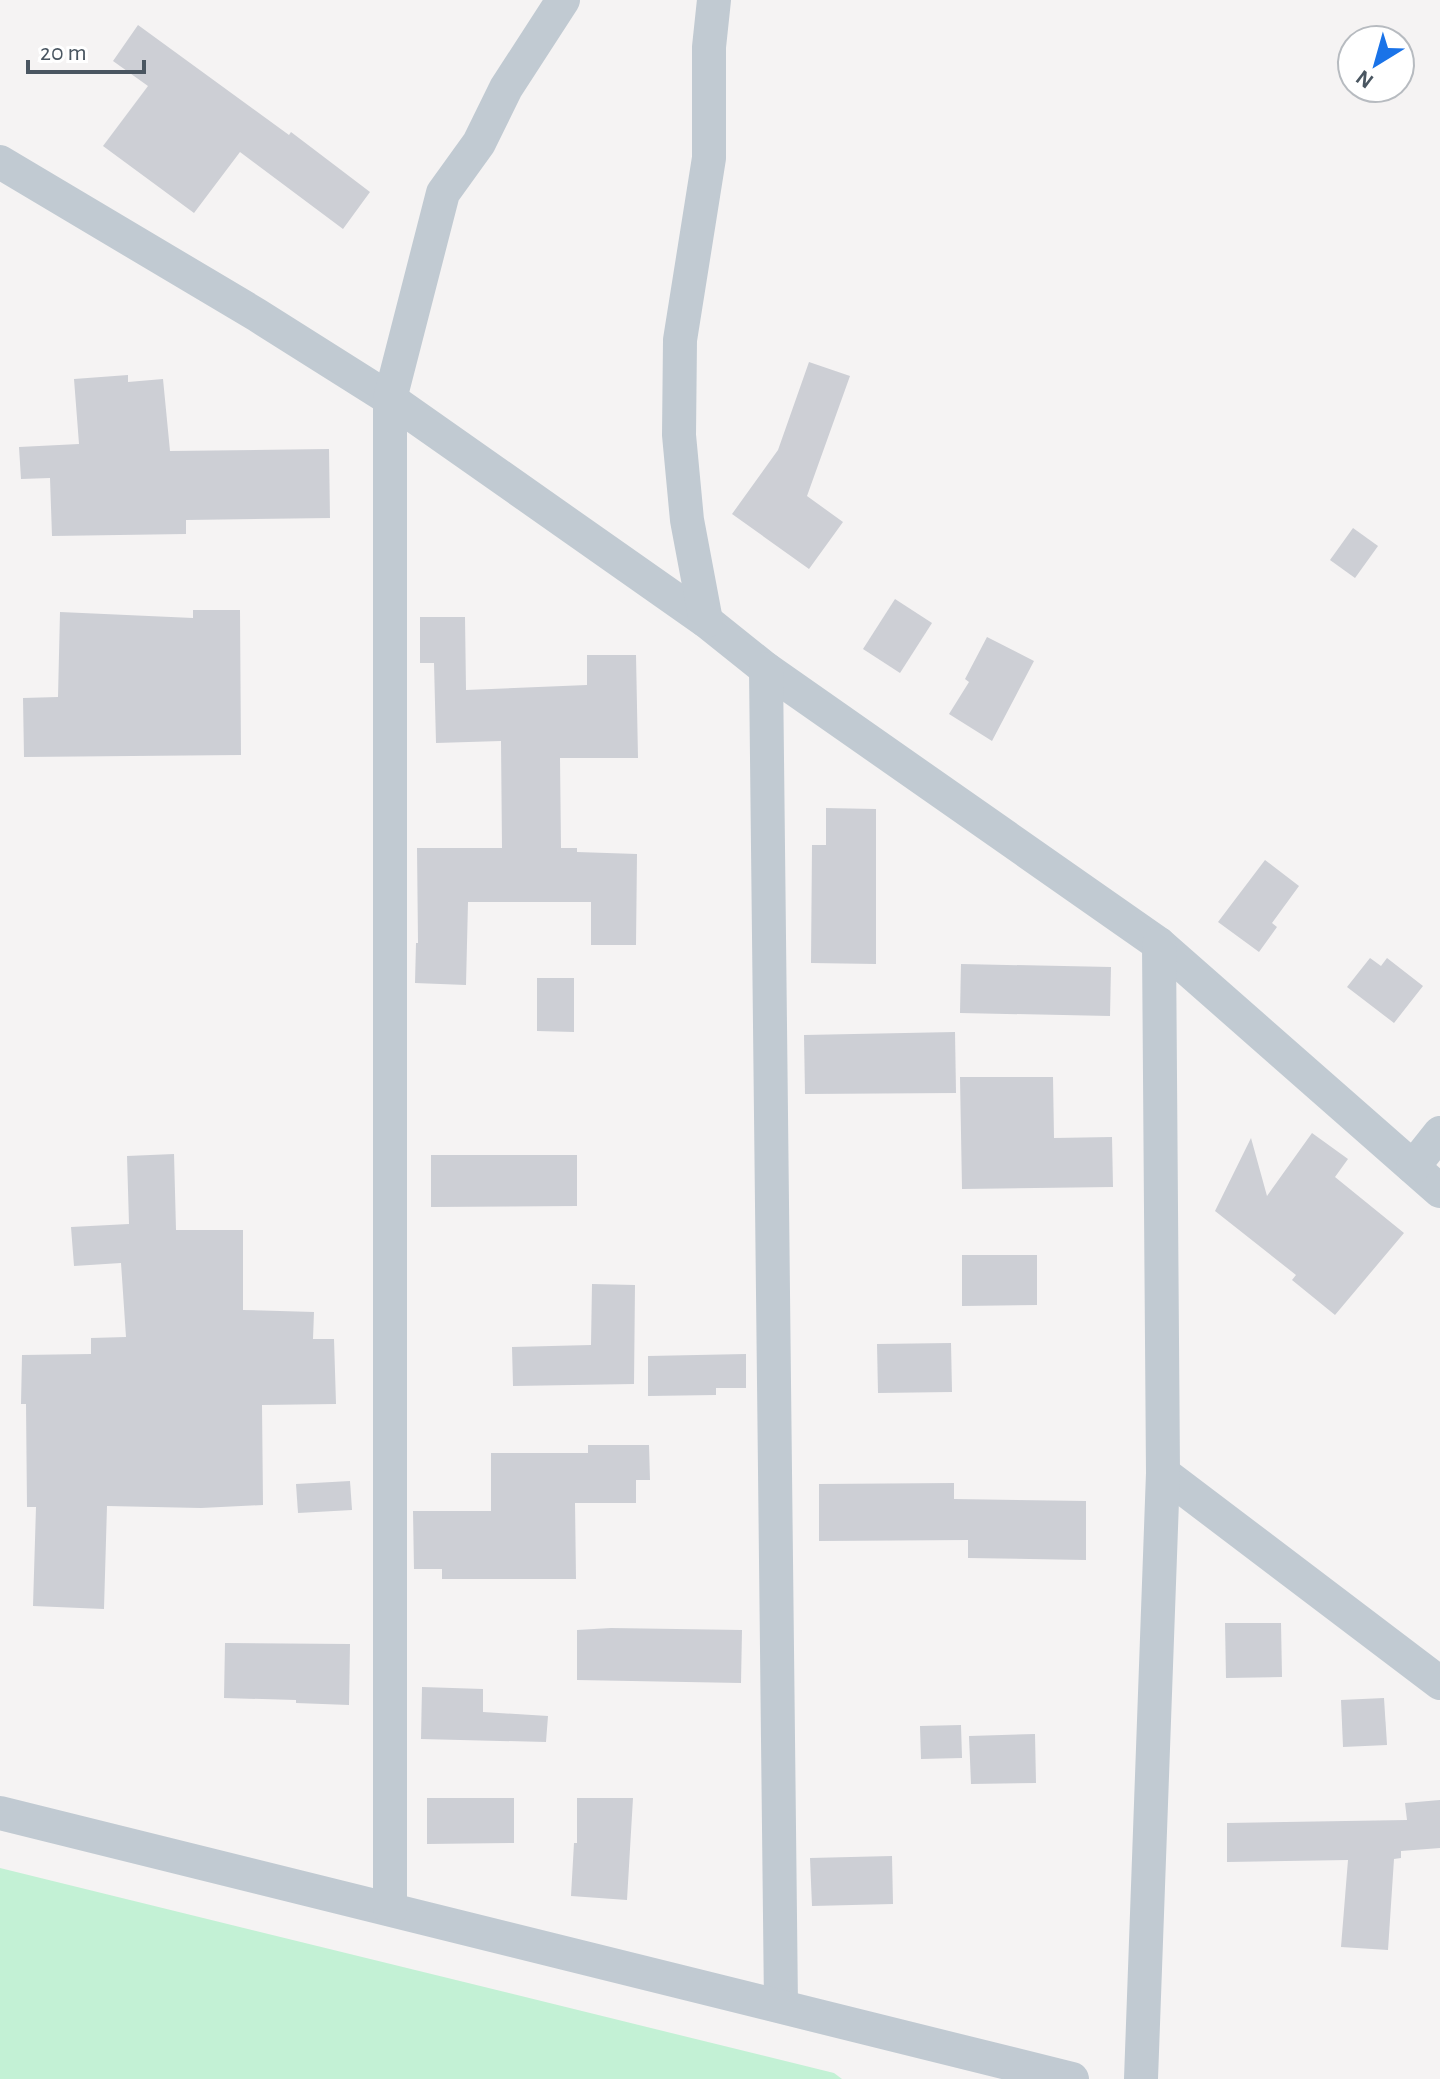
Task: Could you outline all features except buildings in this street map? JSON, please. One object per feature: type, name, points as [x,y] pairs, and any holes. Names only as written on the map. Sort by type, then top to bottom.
[{"type":"street","points":[[390,1909],[390,399],[443,193],[479,143],[506,88],[563,0]]},
{"type":"street","points":[[706,621],[687,520],[679,435],[680,340],[709,158],[709,47],[714,0]]},
{"type":"street","points":[[0,162],[257,315],[390,399],[706,621],[766,669],[1159,944],[1440,1191]]},
{"type":"street","points":[[766,669],[781,2006]]},
{"type":"street","points":[[1141,2079],[1163,1473],[1159,944]]},
{"type":"street","points":[[1413,1167],[1440,1133]]},
{"type":"street","points":[[1163,1473],[1440,1683]]},
{"type":"street","points":[[0,1813],[1072,2079]]},
{"type":"green space","points":[[0,1868],[834,2073],[842,2079],[0,2079]]}]
